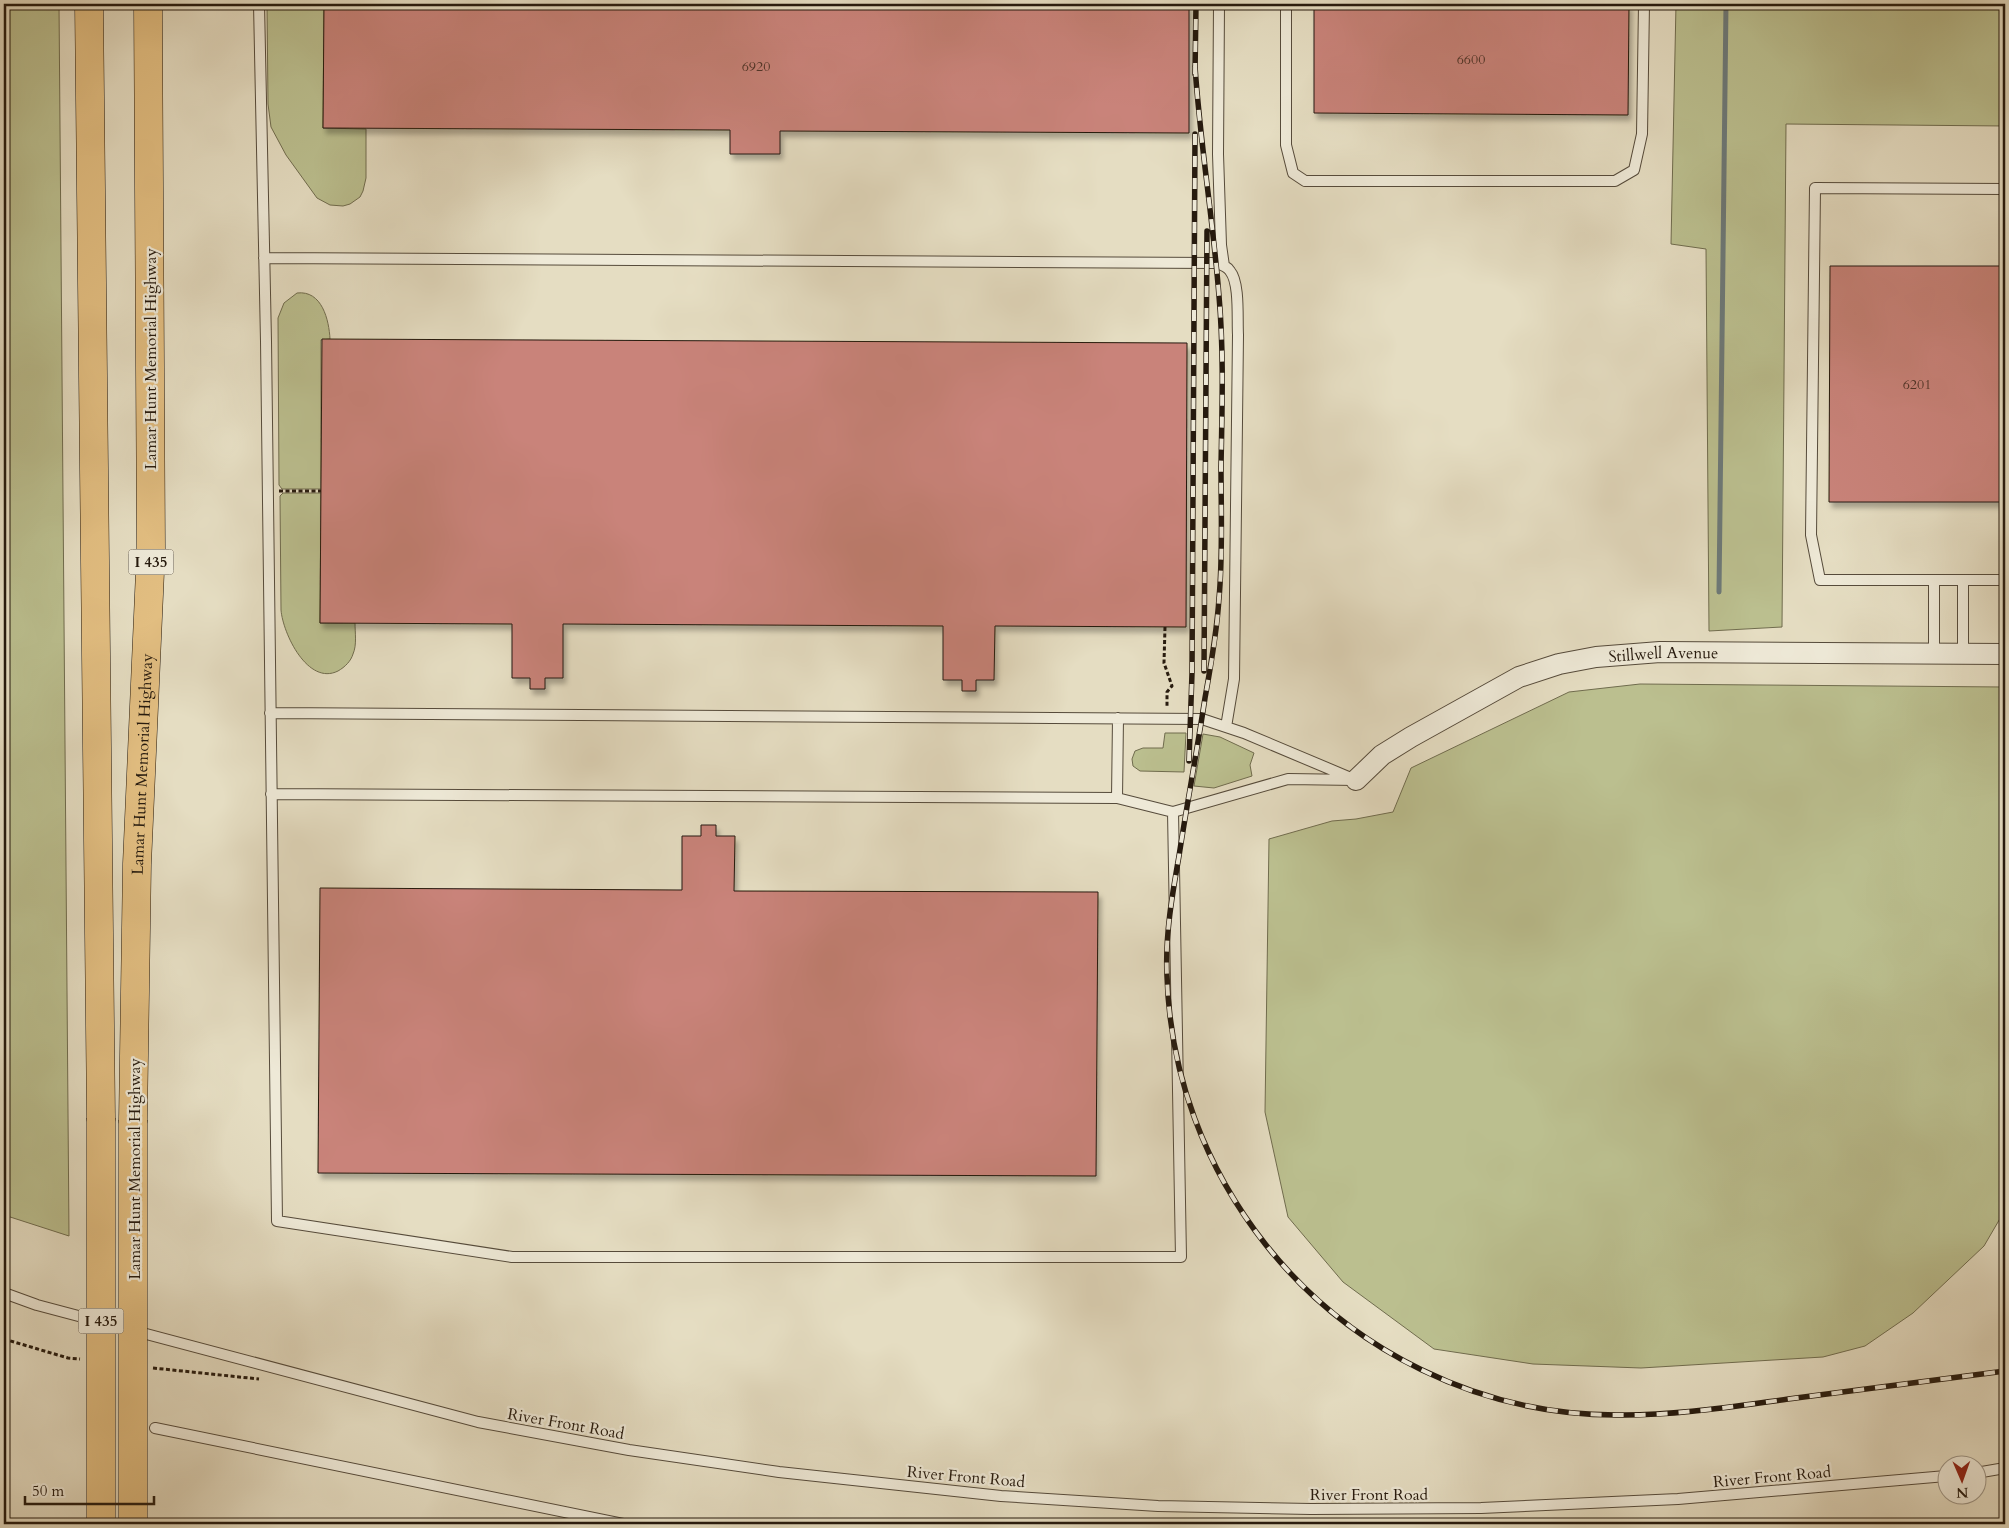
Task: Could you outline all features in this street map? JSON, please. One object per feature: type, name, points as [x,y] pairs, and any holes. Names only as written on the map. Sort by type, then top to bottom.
[{"type":"highway","name":"Lamar Hunt Memorial Highway","points":[[89,4],[100,1118],[101,1524]]},
{"type":"highway","name":"Lamar Hunt Memorial Highway","points":[[133,1524],[133,1120],[137,864],[152,549],[148,4]]},
{"type":"street","name":"Stillwell Avenue","points":[[1356,780],[1382,755],[1518,677],[1559,664],[1596,656],[1660,652],[2005,654]]},
{"type":"lane","points":[[259,4],[268,491],[276,1221],[512,1257],[1182,1257],[1174,812]]},
{"type":"lane","points":[[1219,4],[1218,154],[1221,245],[1224,266]]},
{"type":"lane","points":[[1286,4],[1286,145],[1293,173],[1305,182],[1615,181],[1634,170],[1642,134],[1644,4]]},
{"type":"lane","points":[[2005,189],[1815,188],[1811,535],[1820,580],[2005,580]]},
{"type":"lane","points":[[264,258],[1216,263],[1224,266],[1231,271],[1235,280],[1238,335],[1234,679],[1226,727]]},
{"type":"lane","points":[[1934,580],[1934,653]]},
{"type":"lane","points":[[1963,580],[1963,653]]},
{"type":"lane","points":[[270,713],[1202,719],[1356,780]]},
{"type":"lane","points":[[1117,798],[1118,718]]},
{"type":"lane","points":[[271,794],[1117,798],[1174,812],[1288,779],[1356,780]]},
{"type":"lane","name":"River Front Road","points":[[4,1293],[47,1307],[478,1422],[628,1450],[779,1472],[1001,1496],[1158,1506],[1235,1508],[1481,1508],[1678,1499],[1936,1477]]},
{"type":"lane","points":[[155,1428],[623,1524]]},
{"type":"lane","points":[[1986,1471],[2005,1468]]},
{"type":"path","points":[[268,491],[321,491]]},
{"type":"path","points":[[1165,627],[1164,663],[1172,686],[1167,692],[1167,719]]},
{"type":"path","points":[[4,1339],[68,1358],[88,1360]]},
{"type":"path","points":[[146,1367],[262,1379]]},
{"type":"green space","points":[[4,4],[59,4],[69,1236],[4,1215]]},
{"type":"green space","points":[[267,4],[324,4],[323,128],[366,129],[366,178],[360,197],[350,204],[343,206],[330,205],[317,198],[286,155],[271,127],[268,104]]},
{"type":"green space","points":[[1676,4],[2005,4],[2005,126],[1786,124],[1782,627],[1709,631],[1706,249],[1671,244]]},
{"type":"green space","points":[[297,293],[306,293],[318,301],[326,315],[330,339],[321,340],[321,489],[282,489],[279,485],[278,318],[284,303]]},
{"type":"green space","points":[[283,493],[321,493],[320,623],[355,623],[353,654],[347,664],[338,671],[327,674],[307,665],[292,644],[283,620],[281,610],[280,496]]},
{"type":"green space","points":[[1640,684],[2004,687],[2005,1210],[1984,1246],[1913,1313],[1865,1346],[1823,1357],[1641,1368],[1533,1364],[1434,1349],[1343,1282],[1288,1217],[1265,1112],[1269,839],[1332,821],[1356,819],[1393,812],[1411,768],[1569,692]]},
{"type":"green space","points":[[1165,733],[1186,733],[1184,772],[1140,771],[1133,766],[1132,759],[1135,751],[1143,748],[1163,748]]},
{"type":"green space","points":[[1203,734],[1220,737],[1254,753],[1250,765],[1252,776],[1214,788],[1194,786]]},
{"type":"building","points":[[324,4],[1189,4],[1189,133],[780,131],[780,154],[730,154],[730,130],[323,128]]},
{"type":"building","points":[[1314,4],[1629,4],[1628,115],[1314,113]]},
{"type":"building","points":[[1830,266],[2005,266],[2005,502],[1829,502]]},
{"type":"building","points":[[322,339],[1187,343],[1186,627],[995,626],[994,680],[976,680],[976,691],[962,691],[962,680],[943,680],[943,626],[563,624],[563,678],[545,678],[545,689],[530,689],[530,678],[512,678],[512,624],[320,623]]},
{"type":"building","points":[[701,825],[716,825],[716,836],[735,836],[734,891],[1098,892],[1096,1176],[318,1173],[320,888],[682,890],[682,836],[701,836]]},
{"type":"waterway","points":[[1719,592],[1726,4]]},
{"type":"railway","points":[[1195,74],[1196,4]]},
{"type":"railway","points":[[1195,66],[1221,317],[1221,566],[1214,648],[1170,916],[1167,976],[1175,1049],[1195,1119],[1225,1184],[1244,1215],[1266,1245],[1300,1283],[1337,1316],[1378,1345],[1422,1370],[1468,1389],[1516,1403],[1565,1412],[1616,1415],[1661,1414],[2005,1371]]},
{"type":"railway","points":[[1189,761],[1192,673],[1195,134]]},
{"type":"railway","points":[[1204,671],[1207,231]]}]
